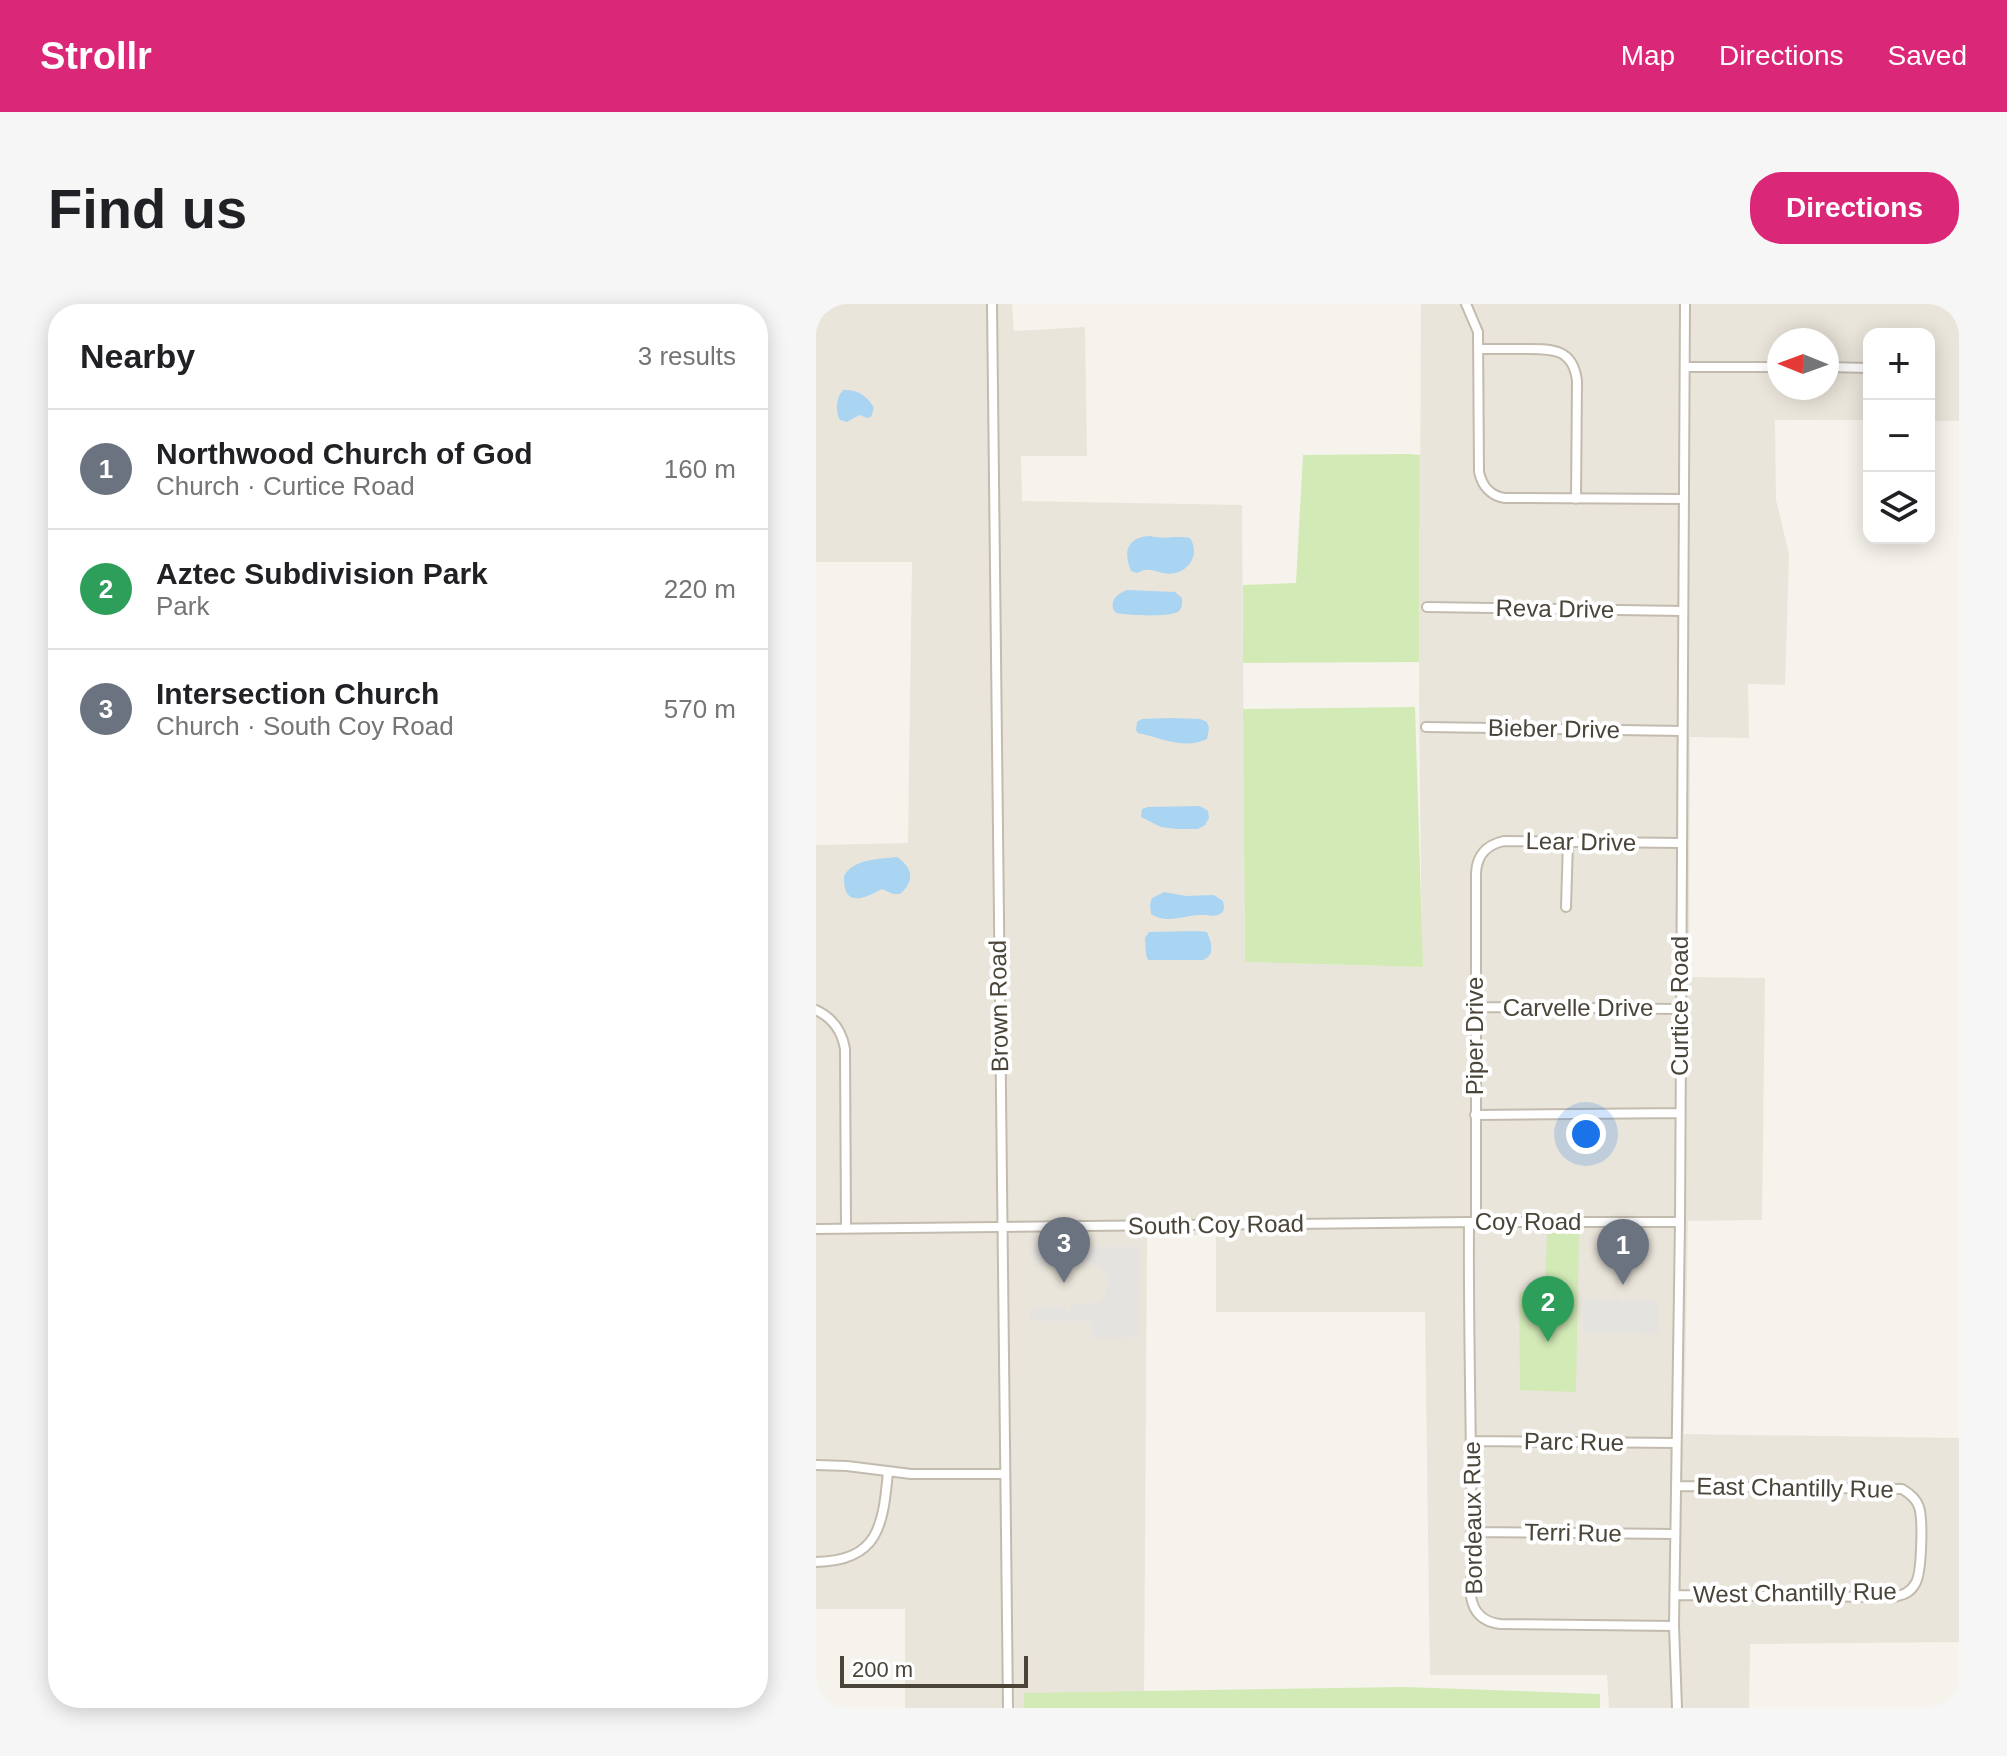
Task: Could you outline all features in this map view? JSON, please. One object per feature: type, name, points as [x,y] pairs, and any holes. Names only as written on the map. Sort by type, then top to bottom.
[{"type":"street","name":"Brown Road","points":[[992,304],[1008,1708]]},
{"type":"street","points":[[1466,304],[1476,326],[1479,349],[1479,467],[1483,485],[1495,495],[1505,498],[1684,499]]},
{"type":"street","name":"Curtice Road","points":[[1677,1708],[1674,1626],[1680,1222],[1685,304]]},
{"type":"street","points":[[1479,349],[1551,349],[1563,354],[1572,364],[1577,381],[1576,499]]},
{"type":"street","points":[[1685,367],[1767,367]]},
{"type":"street","points":[[1839,367],[1863,368]]},
{"type":"street","name":"Reva Drive","points":[[1427,607],[1682,611]]},
{"type":"street","name":"Bieber Drive","points":[[1426,727],[1682,731]]},
{"type":"street","name":"Lear Drive","points":[[1483,852],[1504,841],[1681,843]]},
{"type":"street","points":[[1566,907],[1568,841]]},
{"type":"street","name":"Piper Drive","points":[[1472,1222],[1476,873],[1477,862],[1483,852]]},
{"type":"street","name":"Carvelle Drive","points":[[1475,1007],[1680,1009]]},
{"type":"street","points":[[816,1010],[836,1025],[845,1049],[846,1228]]},
{"type":"street","points":[[1475,1115],[1680,1113]]},
{"type":"street","name":"Bordeaux Rue","points":[[1472,1222],[1469,1341],[1472,1604],[1475,1611],[1487,1621],[1500,1624],[1674,1626]]},
{"type":"street","name":"Coy Road","points":[[1423,1223],[1680,1222]]},
{"type":"street","name":"South Coy Road","points":[[816,1229],[1423,1223]]},
{"type":"street","name":"Parc Rue","points":[[1472,1441],[1676,1443]]},
{"type":"street","points":[[816,1465],[929,1475],[1004,1474]]},
{"type":"street","points":[[816,1562],[844,1559],[873,1540],[884,1515],[888,1472]]},
{"type":"street","name":"East Chantilly Rue","points":[[1676,1486],[1902,1489],[1910,1493],[1919,1507],[1920,1541]]},
{"type":"street","name":"Terri Rue","points":[[1472,1532],[1675,1534]]},
{"type":"street","name":"West Chantilly Rue","points":[[1675,1595],[1899,1596],[1909,1592],[1919,1579],[1920,1541]]},
{"type":"shaded area","points":[[816,304],[1012,304],[1014,331],[1085,327],[1087,456],[1021,456],[1022,501],[1242,505],[1245,962],[1422,967],[1419,698],[1421,304],[1954,304],[1959,309],[1959,421],[1935,421],[1935,328],[1863,328],[1863,420],[1775,420],[1776,500],[1789,554],[1785,685],[1748,684],[1749,738],[1690,737],[1689,977],[1765,978],[1762,1220],[1688,1221],[1684,1434],[1959,1438],[1959,1642],[1750,1644],[1749,1708],[1609,1708],[1607,1675],[1430,1675],[1425,1312],[1216,1312],[1216,1235],[1147,1235],[1144,1708],[905,1708],[905,1609],[816,1609],[816,845],[908,843],[912,562],[816,562]]},
{"type":"shaded area","points":[[1034,1247],[1139,1247],[1139,1337],[1092,1338],[1091,1321],[1031,1321],[1030,1307],[1065,1307],[1065,1311],[1071,1311],[1071,1304],[1100,1303],[1106,1294],[1108,1280],[1108,1276],[1092,1262],[1034,1266]]},
{"type":"shaded area","points":[[1584,1299],[1621,1300],[1621,1306],[1624,1306],[1625,1299],[1658,1300],[1658,1334],[1583,1333]]},
{"type":"green space","points":[[1303,455],[1420,455],[1419,662],[1243,663],[1243,585],[1296,583]]},
{"type":"green space","points":[[1415,707],[1423,967],[1245,962],[1243,709]]},
{"type":"green space","points":[[1547,1233],[1579,1233],[1576,1392],[1520,1390],[1519,1293],[1545,1281]]},
{"type":"green space","points":[[1404,1687],[1600,1694],[1600,1708],[1024,1708],[1024,1693]]},
{"type":"water","points":[[843,390],[857,392],[869,400],[874,408],[871,417],[859,415],[847,422],[840,420],[837,404]]},
{"type":"water","points":[[1150,536],[1190,538],[1194,554],[1190,564],[1170,574],[1131,571],[1127,558],[1129,547],[1136,539]]},
{"type":"water","points":[[1127,590],[1175,592],[1182,598],[1182,606],[1179,611],[1167,615],[1116,613],[1113,609],[1114,599]]},
{"type":"water","points":[[1142,719],[1207,722],[1207,739],[1181,743],[1136,730],[1137,722]]},
{"type":"water","points":[[1200,806],[1208,811],[1209,818],[1198,829],[1161,827],[1141,817],[1142,809],[1148,807]]},
{"type":"water","points":[[897,857],[910,875],[908,884],[900,894],[882,889],[861,898],[850,897],[844,876],[848,870],[867,861]]},
{"type":"water","points":[[1164,892],[1186,896],[1214,895],[1223,901],[1223,912],[1214,916],[1157,917],[1151,914],[1150,904],[1152,898]]},
{"type":"water","points":[[1149,932],[1207,932],[1209,936],[1211,948],[1207,958],[1148,960],[1145,938]]},
{"type":"place","name":"Intersection Church","points":[[1064,1283]]},
{"type":"place","name":"Northwood Church of God","points":[[1623,1285]]},
{"type":"place","name":"Aztec Subdivision Park","points":[[1548,1342]]}]
